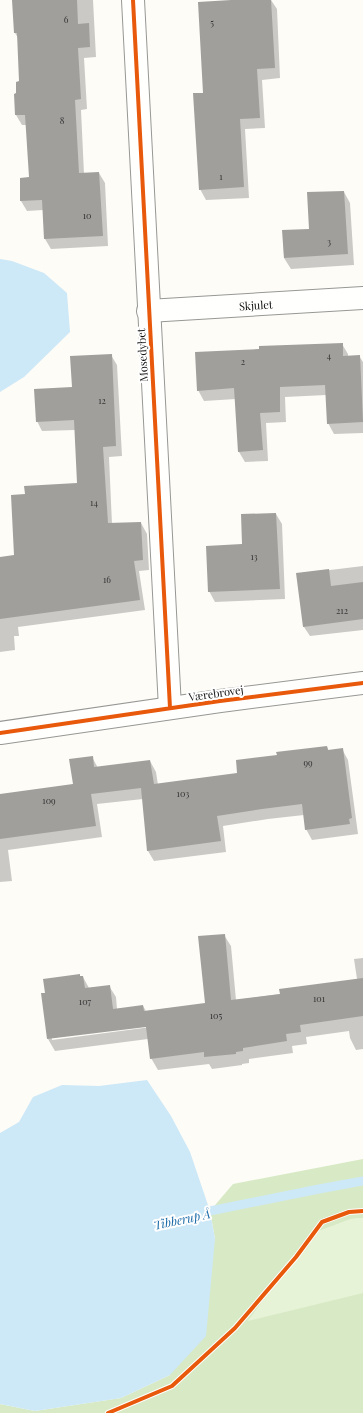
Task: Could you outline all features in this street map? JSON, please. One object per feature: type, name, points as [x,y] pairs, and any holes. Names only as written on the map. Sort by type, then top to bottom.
[{"type":"street","name":"Mosedybet","points":[[133,0],[148,311],[170,708]]},
{"type":"street","name":"Skjulet","points":[[148,311],[363,298]]},
{"type":"street","name":"Værebrovej","points":[[0,733],[170,708],[363,683]]},
{"type":"green space","points":[[363,1159],[363,1218],[351,1219],[319,1231],[298,1252],[248,1321],[363,1293],[363,1413],[0,1413],[0,1404],[35,1411],[121,1398],[170,1375],[215,1239],[210,1211],[233,1184]]},
{"type":"green space","points":[[363,1218],[363,1294],[247,1322],[298,1252],[319,1231],[351,1219]]},
{"type":"water","points":[[0,259],[12,261],[44,273],[67,293],[70,332],[24,377],[0,392]]},
{"type":"water","points":[[147,1080],[171,1116],[190,1152],[210,1211],[215,1239],[206,1336],[170,1375],[121,1398],[35,1411],[0,1404],[0,1133],[19,1122],[33,1097],[62,1085],[99,1086]]},
{"type":"building","points":[[12,0],[77,0],[78,24],[89,23],[90,47],[78,48],[81,99],[75,100],[79,173],[99,172],[103,236],[44,239],[42,200],[20,201],[20,178],[29,177],[25,115],[15,115],[14,94],[16,93],[16,82],[19,81],[17,33],[14,33]]},
{"type":"building","points":[[271,0],[275,68],[257,69],[260,118],[240,119],[244,187],[199,190],[193,93],[203,93],[198,2]]},
{"type":"building","points":[[344,191],[348,254],[284,258],[282,230],[309,229],[307,192]]},
{"type":"building","points":[[343,343],[343,356],[360,355],[363,422],[327,424],[325,385],[280,387],[280,412],[260,413],[263,450],[238,452],[234,388],[197,391],[195,352],[259,349],[259,346]]},
{"type":"building","points":[[112,354],[116,446],[103,447],[108,523],[141,522],[143,560],[134,561],[140,600],[0,619],[0,557],[14,555],[11,495],[25,494],[24,486],[77,483],[74,420],[36,422],[34,389],[72,387],[70,356]]},
{"type":"building","points":[[276,513],[280,589],[208,592],[206,546],[242,544],[241,514]]},
{"type":"building","points":[[329,569],[331,586],[363,582],[363,619],[303,627],[296,573]]},
{"type":"building","points":[[327,746],[328,750],[343,748],[352,818],[349,819],[350,824],[305,830],[302,804],[262,809],[217,816],[221,841],[147,851],[141,788],[91,794],[96,826],[0,839],[0,794],[73,784],[69,759],[93,756],[94,767],[150,760],[154,784],[237,773],[236,760],[277,755],[276,752]]},
{"type":"building","points":[[225,934],[231,1000],[280,994],[279,989],[363,978],[363,1016],[300,1025],[301,1032],[286,1034],[287,1041],[243,1048],[243,1051],[236,1052],[236,1054],[204,1057],[204,1052],[150,1059],[146,1027],[47,1039],[41,993],[45,993],[43,979],[80,974],[80,976],[83,976],[85,988],[110,985],[113,1009],[143,1005],[144,1011],[205,1003],[198,936]]},
{"type":"waterway","name":"Tibberup Å","points":[[200,1213],[363,1181]]},
{"type":"cycle path","points":[[133,0],[170,708]]},
{"type":"cycle path","points":[[0,733],[220,701],[363,683]]},
{"type":"cycle path","points":[[108,1413],[172,1386],[235,1328],[296,1257],[322,1222],[349,1212],[363,1211]]}]
